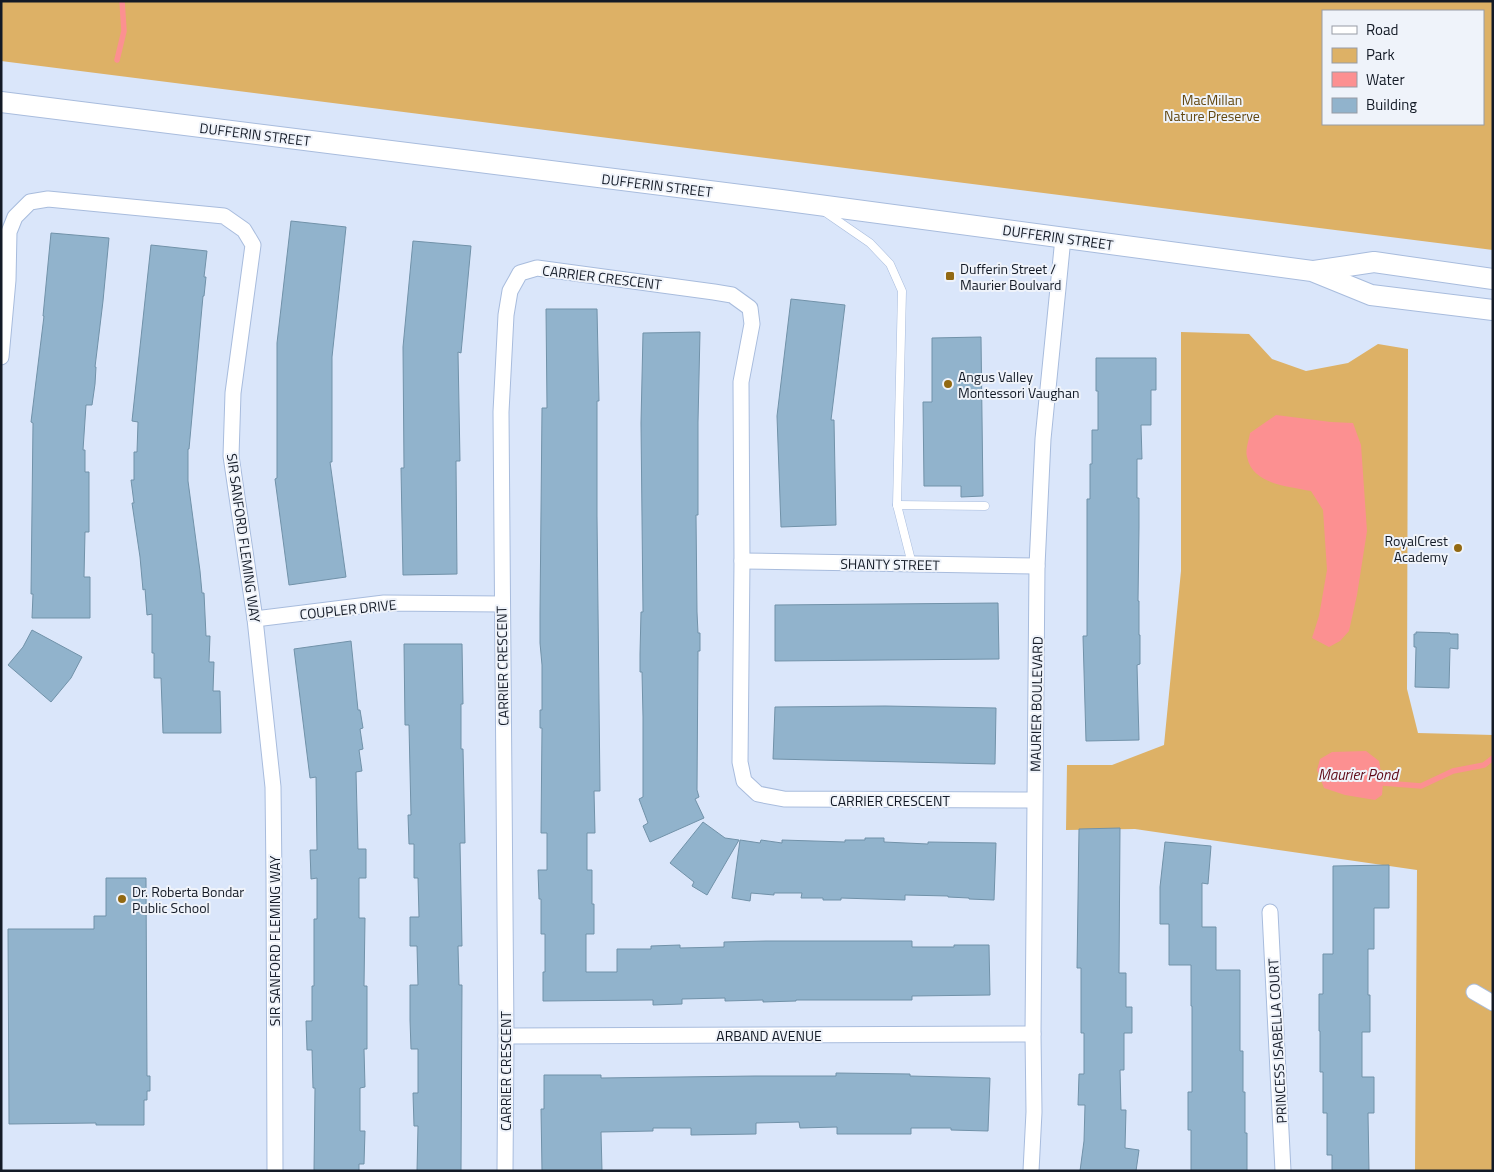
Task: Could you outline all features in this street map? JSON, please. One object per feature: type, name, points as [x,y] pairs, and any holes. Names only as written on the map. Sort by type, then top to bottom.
[{"type":"main road","name":"DUFFERIN STREET","points":[[1,102],[815,205],[1312,271],[1371,295],[1493,310]]},
{"type":"main road","name":"DUFFERIN STREET","points":[[1312,271],[1374,262],[1493,278]]},
{"type":"street","name":"SIR SANFORD FLEMING WAY","points":[[1,357],[8,280],[9,232],[15,217],[30,202],[48,199],[224,216],[244,230],[253,245],[234,393],[230,456],[255,619],[272,787],[275,1171]]},
{"type":"street","name":"MAURIER BOULEVARD","points":[[1031,1171],[1034,1112],[1032,1034],[1038,566],[1043,439],[1063,238]]},
{"type":"street","name":"CARRIER CRESCENT","points":[[505,1171],[506,1036],[501,412],[506,315],[510,290],[520,273],[538,268],[732,295],[750,308],[752,324],[741,382],[740,762],[744,781],[758,794],[784,799],[1034,800]]},
{"type":"street","name":"SHANTY STREET","points":[[742,561],[1038,566]]},
{"type":"street","name":"COUPLER DRIVE","points":[[255,619],[384,603],[502,604]]},
{"type":"street","name":"PRINCESS ISABELLA COURT","points":[[1270,912],[1283,1171]]},
{"type":"street","points":[[1474,992],[1493,1004]]},
{"type":"street","name":"ARBAND AVENUE","points":[[506,1036],[1032,1034]]},
{"type":"lane","points":[[815,205],[870,243],[890,264],[902,291],[897,505],[912,564]]},
{"type":"lane","points":[[897,505],[985,506]]},
{"type":"green space","name":"MacMillan Nature Preserve","points":[[1,1],[1493,1],[1493,250],[1,61]]},
{"type":"green space","points":[[1181,332],[1249,334],[1272,359],[1306,371],[1348,363],[1378,344],[1408,349],[1407,689],[1418,733],[1493,735],[1493,1171],[1415,1171],[1417,870],[1135,829],[1066,830],[1067,765],[1112,765],[1164,745],[1181,571]]},
{"type":"water","points":[[1276,415],[1353,423],[1361,445],[1367,531],[1357,595],[1349,631],[1340,641],[1329,647],[1312,638],[1319,616],[1327,570],[1323,510],[1311,491],[1273,483],[1264,479],[1256,473],[1247,457],[1250,433]]},
{"type":"water","name":"Maurier Pond","points":[[1366,751],[1379,761],[1383,783],[1382,795],[1375,800],[1345,795],[1324,788],[1317,770],[1320,759],[1332,752]]},
{"type":"building","points":[[291,221],[346,227],[332,357],[332,462],[330,462],[346,577],[289,585],[275,479],[277,478],[277,343]]},
{"type":"building","points":[[51,233],[109,238],[95,367],[95,384],[92,405],[86,405],[83,450],[85,450],[85,472],[89,472],[89,532],[85,532],[84,577],[90,577],[90,618],[32,618],[33,423],[31,422],[44,316]]},
{"type":"building","points":[[413,241],[471,246],[461,353],[458,352],[460,461],[456,461],[457,574],[403,575],[401,468],[404,468],[403,347]]},
{"type":"building","points":[[151,245],[207,251],[188,449],[188,481],[202,593],[204,593],[206,636],[210,636],[209,662],[214,662],[213,691],[220,691],[221,733],[163,733],[161,678],[154,678],[152,614],[147,615],[145,589],[143,590],[132,503],[134,503],[131,480],[134,480],[134,452],[137,452],[138,422],[132,421]]},
{"type":"building","points":[[791,299],[845,305],[831,420],[834,420],[836,525],[781,527],[777,416]]},
{"type":"building","points":[[546,309],[597,309],[600,791],[594,791],[595,833],[587,833],[587,870],[592,870],[594,934],[586,934],[586,972],[617,972],[617,949],[651,949],[651,946],[680,945],[680,948],[724,947],[724,942],[766,941],[912,941],[912,947],[989,945],[990,995],[912,996],[912,1000],[796,1000],[763,1002],[763,1000],[725,1001],[725,998],[682,999],[682,1004],[653,1005],[653,1000],[543,1001],[545,934],[541,934],[541,899],[539,899],[538,870],[547,870],[547,833],[541,833],[542,728],[540,728],[540,710],[542,710],[540,614],[542,408],[547,408]]},
{"type":"building","points":[[700,332],[698,515],[696,515],[697,612],[698,633],[700,633],[700,651],[698,651],[697,790],[699,797],[695,799],[704,818],[650,842],[643,826],[648,823],[639,799],[643,797],[643,717],[640,654],[641,612],[643,612],[641,423],[643,333]]},
{"type":"building","points":[[981,337],[983,496],[961,497],[961,486],[924,486],[923,402],[932,402],[932,338]]},
{"type":"building","points":[[1096,358],[1156,358],[1156,390],[1151,390],[1151,425],[1141,425],[1142,459],[1137,459],[1140,635],[1140,664],[1137,665],[1139,740],[1086,741],[1083,636],[1087,636],[1087,499],[1090,499],[1092,430],[1098,430]]},
{"type":"building","points":[[998,603],[999,659],[775,661],[775,605]]},
{"type":"building","points":[[32,630],[82,657],[71,678],[51,702],[8,665],[23,647]]},
{"type":"building","points":[[1416,632],[1458,634],[1458,649],[1450,648],[1449,688],[1415,687],[1416,647],[1414,647],[1414,634]]},
{"type":"building","points":[[351,641],[358,710],[360,710],[363,728],[360,729],[363,749],[359,750],[362,771],[356,772],[358,849],[366,849],[366,878],[359,878],[359,918],[365,918],[364,986],[367,986],[367,1049],[364,1049],[365,1087],[360,1088],[360,1131],[365,1131],[364,1164],[359,1164],[359,1171],[314,1171],[315,1088],[313,1088],[312,1050],[307,1050],[306,1021],[312,1021],[314,919],[317,919],[317,878],[311,879],[310,850],[317,850],[316,777],[310,778],[294,649]]},
{"type":"building","points":[[404,644],[462,644],[463,704],[461,704],[461,749],[463,749],[465,843],[460,843],[462,946],[458,946],[459,985],[462,985],[461,1171],[417,1171],[418,1126],[414,1126],[413,1093],[418,1093],[418,1049],[411,1049],[410,985],[418,985],[417,946],[410,946],[410,917],[419,917],[418,878],[414,878],[414,844],[409,844],[408,815],[411,815],[409,725],[405,725]]},
{"type":"building","points":[[775,707],[996,708],[995,764],[773,759]]},
{"type":"building","points":[[703,822],[725,838],[739,840],[707,895],[692,886],[694,882],[670,863]]},
{"type":"building","points":[[1120,828],[1119,973],[1126,973],[1126,1007],[1132,1007],[1132,1033],[1124,1033],[1124,1070],[1120,1070],[1121,1110],[1126,1110],[1125,1148],[1139,1150],[1136,1171],[1080,1171],[1084,1141],[1085,1105],[1078,1105],[1079,1074],[1084,1074],[1084,1033],[1081,1033],[1081,968],[1077,968],[1079,829]]},
{"type":"building","points":[[865,838],[884,838],[884,842],[928,844],[928,842],[996,843],[994,900],[905,895],[905,900],[841,898],[841,900],[823,900],[823,898],[801,898],[802,893],[774,893],[774,895],[751,893],[750,901],[732,898],[740,840],[760,843],[761,840],[782,843],[782,840],[845,842],[845,840],[865,840]]},
{"type":"building","points":[[1165,842],[1211,846],[1208,884],[1202,883],[1202,927],[1216,927],[1216,970],[1240,970],[1240,1051],[1243,1051],[1247,1171],[1191,1171],[1191,1130],[1188,1130],[1188,1092],[1192,1092],[1191,965],[1169,965],[1169,924],[1160,924],[1160,887]]},
{"type":"building","points":[[1389,865],[1389,908],[1374,908],[1374,949],[1368,949],[1370,1032],[1362,1032],[1362,1077],[1374,1077],[1374,1113],[1368,1113],[1369,1171],[1332,1171],[1332,1155],[1327,1155],[1327,1113],[1323,1113],[1323,1072],[1320,1072],[1319,994],[1323,994],[1323,954],[1333,954],[1333,866]]},
{"type":"building","points":[[106,878],[146,878],[147,1076],[150,1076],[150,1091],[147,1091],[147,1100],[144,1100],[144,1125],[96,1125],[96,1123],[9,1124],[8,929],[94,929],[94,916],[106,916]]},
{"type":"building","points":[[836,1073],[990,1078],[988,1131],[951,1130],[951,1128],[911,1128],[911,1134],[837,1134],[837,1127],[800,1128],[799,1122],[756,1123],[756,1134],[691,1135],[691,1128],[653,1128],[653,1131],[601,1132],[602,1171],[542,1171],[541,1109],[544,1109],[544,1075],[601,1075],[601,1078],[836,1076]]},
{"type":"waterway","points":[[117,60],[124,31],[122,1]]},
{"type":"waterway","points":[[1383,783],[1421,786],[1453,771],[1484,765],[1493,758]]},
{"type":"place","name":"Dufferin Street / Maurier Boulvard","points":[[950,276]]},
{"type":"place","name":"Angus Valley Montessori Vaughan","points":[[948,384]]},
{"type":"place","name":"RoyalCrest Academy","points":[[1458,548]]},
{"type":"place","name":"Dr. Roberta Bondar Public School","points":[[122,899]]}]
